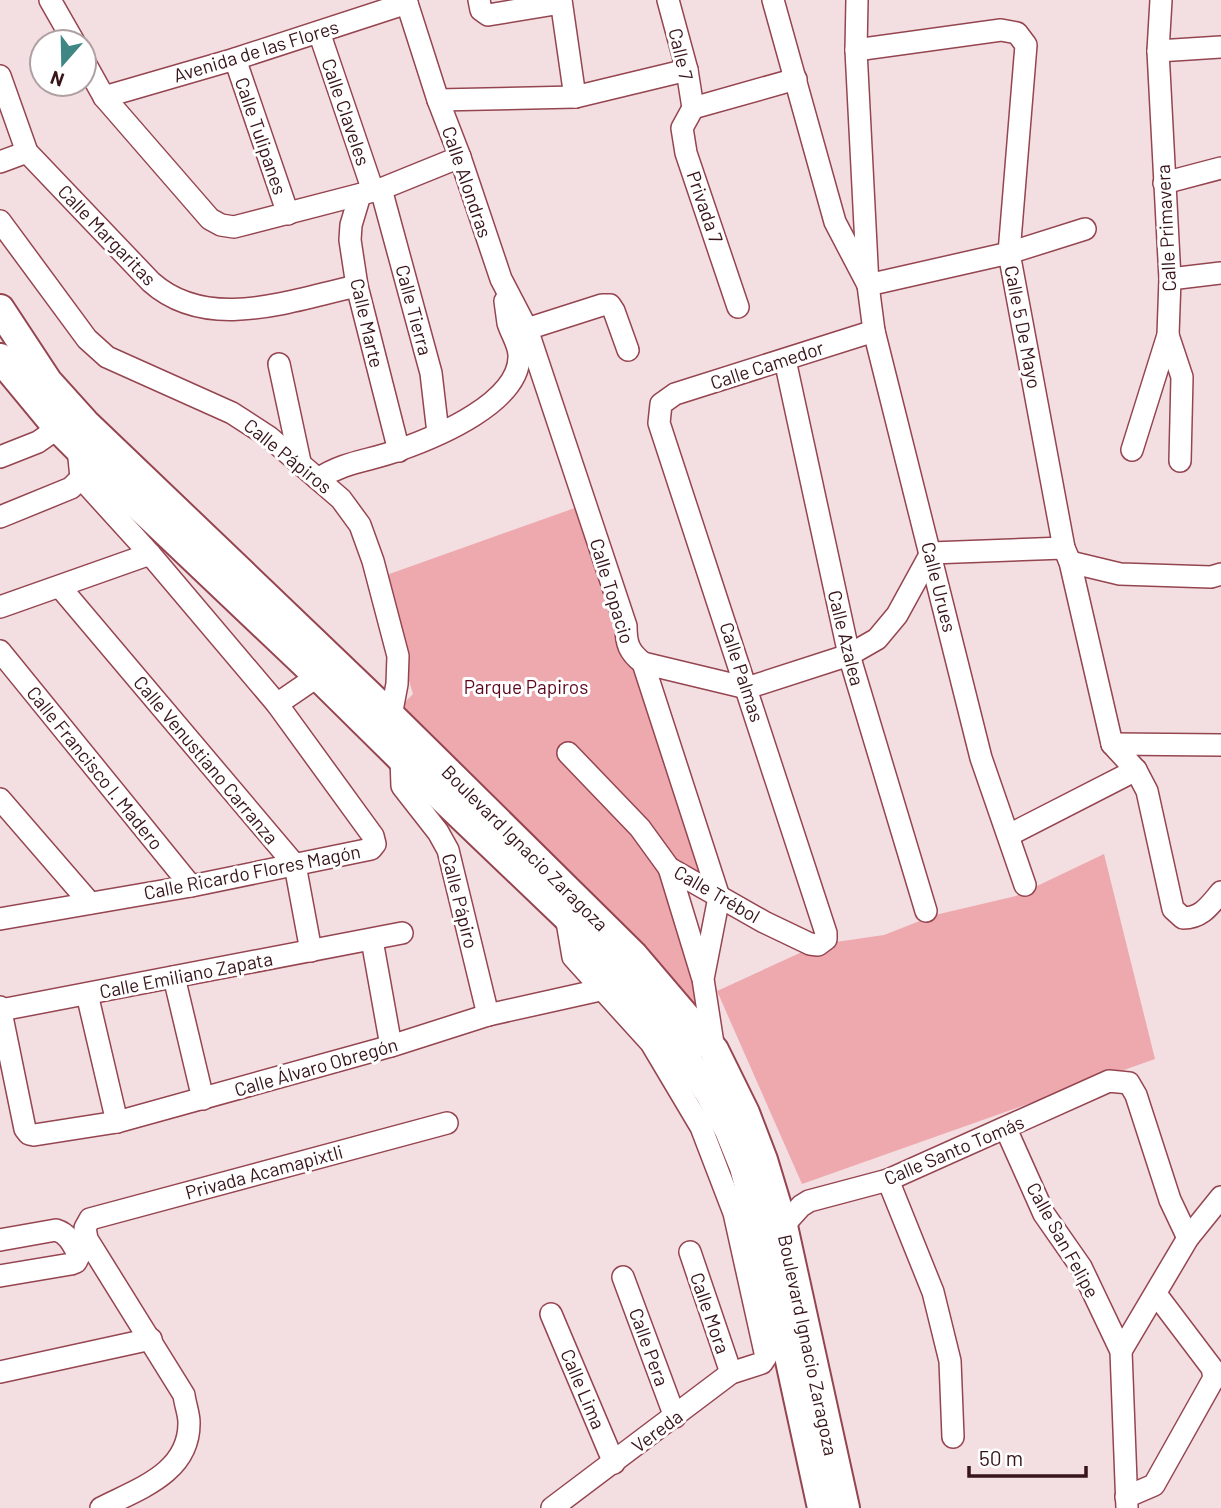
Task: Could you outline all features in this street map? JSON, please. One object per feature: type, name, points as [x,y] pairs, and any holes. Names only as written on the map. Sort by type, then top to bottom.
[{"type":"main road","name":"Boulevard Ignacio Zaragoza","points":[[0,309],[48,382],[85,423],[391,716],[634,956],[714,1050],[745,1112],[783,1226],[845,1508]]},
{"type":"main road","name":"Boulevard Ignacio Zaragoza","points":[[0,358],[58,428],[566,916],[662,1023],[710,1094],[744,1167],[764,1241],[822,1508]]},
{"type":"street","points":[[50,0],[66,28]]},
{"type":"street","points":[[479,0],[481,10],[488,15],[561,2],[575,97]]},
{"type":"street","name":"Calle 7","points":[[668,0],[687,71],[692,108]]},
{"type":"street","name":"Calle Urues","points":[[773,0],[835,222],[868,285]]},
{"type":"street","name":"Calle Urues","points":[[857,0],[856,50],[868,285],[874,331],[981,758],[1025,885]]},
{"type":"street","name":"Calle Primavera","points":[[1132,450],[1168,335],[1170,279],[1158,51],[1161,0]]},
{"type":"street","name":"Avenida de las Flores","points":[[104,97],[235,59],[407,1]]},
{"type":"street","name":"Calle Alondras","points":[[407,1],[438,100],[501,279],[527,329],[538,360]]},
{"type":"street","name":"Calle 5 De Mayo","points":[[856,50],[1001,30],[1017,33],[1026,46],[1009,253],[1067,555],[1112,744],[1136,770]]},
{"type":"street","name":"Calle Claveles","points":[[319,32],[371,192]]},
{"type":"street","points":[[1158,51],[1221,47]]},
{"type":"street","name":"Calle Tulipanes","points":[[235,59],[288,214]]},
{"type":"street","points":[[438,100],[575,97],[687,71]]},
{"type":"street","name":"Calle Margaritas","points":[[0,76],[27,152],[151,282],[169,295],[189,305],[211,310],[233,310],[357,286]]},
{"type":"street","points":[[692,108],[796,79]]},
{"type":"street","points":[[98,86],[104,97],[210,219],[221,225],[234,227],[371,192],[460,157]]},
{"type":"street","name":"Privada 7","points":[[692,108],[682,128],[686,153],[738,307]]},
{"type":"street","points":[[0,162],[27,152]]},
{"type":"street","points":[[1164,183],[1221,168]]},
{"type":"street","name":"Calle Marte","points":[[371,192],[351,225],[350,240],[357,286],[399,450]]},
{"type":"street","name":"Calle Tierra","points":[[371,192],[432,373],[438,433]]},
{"type":"street","name":"Calle Pápiros","points":[[0,221],[87,339],[107,357],[232,413],[269,437],[341,499],[360,525],[373,561],[398,656],[397,684],[391,716]]},
{"type":"street","points":[[868,285],[1009,253],[1085,229]]},
{"type":"street","points":[[1170,279],[1221,273]]},
{"type":"street","points":[[318,479],[348,463],[399,450],[461,425],[485,409],[511,381],[519,353],[508,322],[501,279]]},
{"type":"street","points":[[527,329],[602,305],[610,305],[628,350]]},
{"type":"street","name":"Calle Camedor","points":[[661,404],[676,394],[874,331]]},
{"type":"street","points":[[1168,335],[1182,377],[1180,461]]},
{"type":"street","name":"Calle Topacio","points":[[538,360],[626,626],[626,642],[631,654],[643,663],[719,898]]},
{"type":"street","name":"Calle Azalea","points":[[785,360],[849,655],[926,911]]},
{"type":"street","points":[[279,364],[300,462]]},
{"type":"street","name":"Calle Palmas","points":[[661,404],[659,423],[827,933],[826,939]]},
{"type":"street","points":[[0,457],[38,442],[58,428]]},
{"type":"street","points":[[0,517],[72,488],[81,478],[78,448]]},
{"type":"street","name":"Calle Ricardo Flores Magón","points":[[0,919],[191,886],[370,849],[374,844],[373,836],[277,704],[150,554],[81,478]]},
{"type":"street","points":[[643,663],[747,688],[849,655],[877,639],[897,615],[931,553],[1067,555],[1120,574],[1211,577],[1221,574]]},
{"type":"street","points":[[0,607],[150,554]]},
{"type":"street","name":"Calle Venustiano Carranza","points":[[60,587],[295,865],[311,951]]},
{"type":"street","name":"Calle Francisco I. Madero","points":[[0,651],[191,886]]},
{"type":"street","points":[[277,704],[318,676]]},
{"type":"street","points":[[1112,744],[1221,745]]},
{"type":"street","name":"Calle Trébol","points":[[568,753],[639,828],[669,868],[719,898],[810,944],[818,945],[826,939]]},
{"type":"street","name":"Calle Pápiro","points":[[401,758],[402,786],[438,832],[448,850],[488,1016]]},
{"type":"street","points":[[1009,835],[1136,770],[1147,791],[1173,909],[1183,918],[1195,918],[1205,911],[1221,892]]},
{"type":"street","points":[[0,799],[90,903]]},
{"type":"street","points":[[669,868],[703,979],[714,1050]]},
{"type":"street","points":[[703,979],[719,898]]},
{"type":"street","points":[[566,916],[573,957],[600,990]]},
{"type":"street","name":"Calle Emiliano Zapata","points":[[0,1008],[87,994],[402,933]]},
{"type":"street","points":[[372,940],[391,1046]]},
{"type":"street","points":[[174,977],[203,1099]]},
{"type":"street","name":"Calle Álvaro Obregón","points":[[0,1008],[25,1129],[34,1135],[117,1122],[391,1046],[488,1016],[600,990]]},
{"type":"street","name":"Vereda","points":[[552,1508],[731,1373],[765,1361],[766,1357],[734,1213],[701,1127],[651,1043],[600,990]]},
{"type":"street","points":[[87,994],[117,1122]]},
{"type":"street","name":"Calle Santo Tomás","points":[[783,1226],[801,1206],[820,1196],[888,1180],[1109,1081],[1129,1083],[1136,1095],[1170,1200],[1188,1238]]},
{"type":"street","name":"Privada Acamapixtli","points":[[151,1339],[87,1239],[85,1227],[90,1219],[447,1123]]},
{"type":"street","name":"Calle San Felipe","points":[[1006,1129],[1044,1214],[1081,1267],[1121,1351],[1126,1505]]},
{"type":"street","points":[[888,1180],[933,1292],[939,1315],[950,1361],[953,1437]]},
{"type":"street","points":[[1121,1351],[1188,1238],[1217,1213]]},
{"type":"street","points":[[0,1240],[57,1230],[63,1232],[79,1256],[76,1262],[0,1276]]},
{"type":"street","name":"Calle Mora","points":[[690,1252],[731,1373]]},
{"type":"street","name":"Calle Pera","points":[[623,1277],[675,1417]]},
{"type":"street","points":[[1126,1505],[1154,1485],[1159,1478],[1214,1378],[1212,1368],[1156,1294]]},
{"type":"street","name":"Calle Lima","points":[[551,1314],[614,1463]]},
{"type":"street","points":[[0,1372],[151,1339],[184,1395],[189,1422],[186,1443],[174,1465],[157,1481],[113,1505]]},
{"type":"green space","name":"Parque Papiros","points":[[586,504],[708,891],[669,868],[700,1016],[391,716],[413,694],[378,578]]},
{"type":"green space","points":[[1104,854],[1155,1059],[802,1184],[717,991],[802,952],[836,942],[884,935],[935,915],[1016,896]]}]
